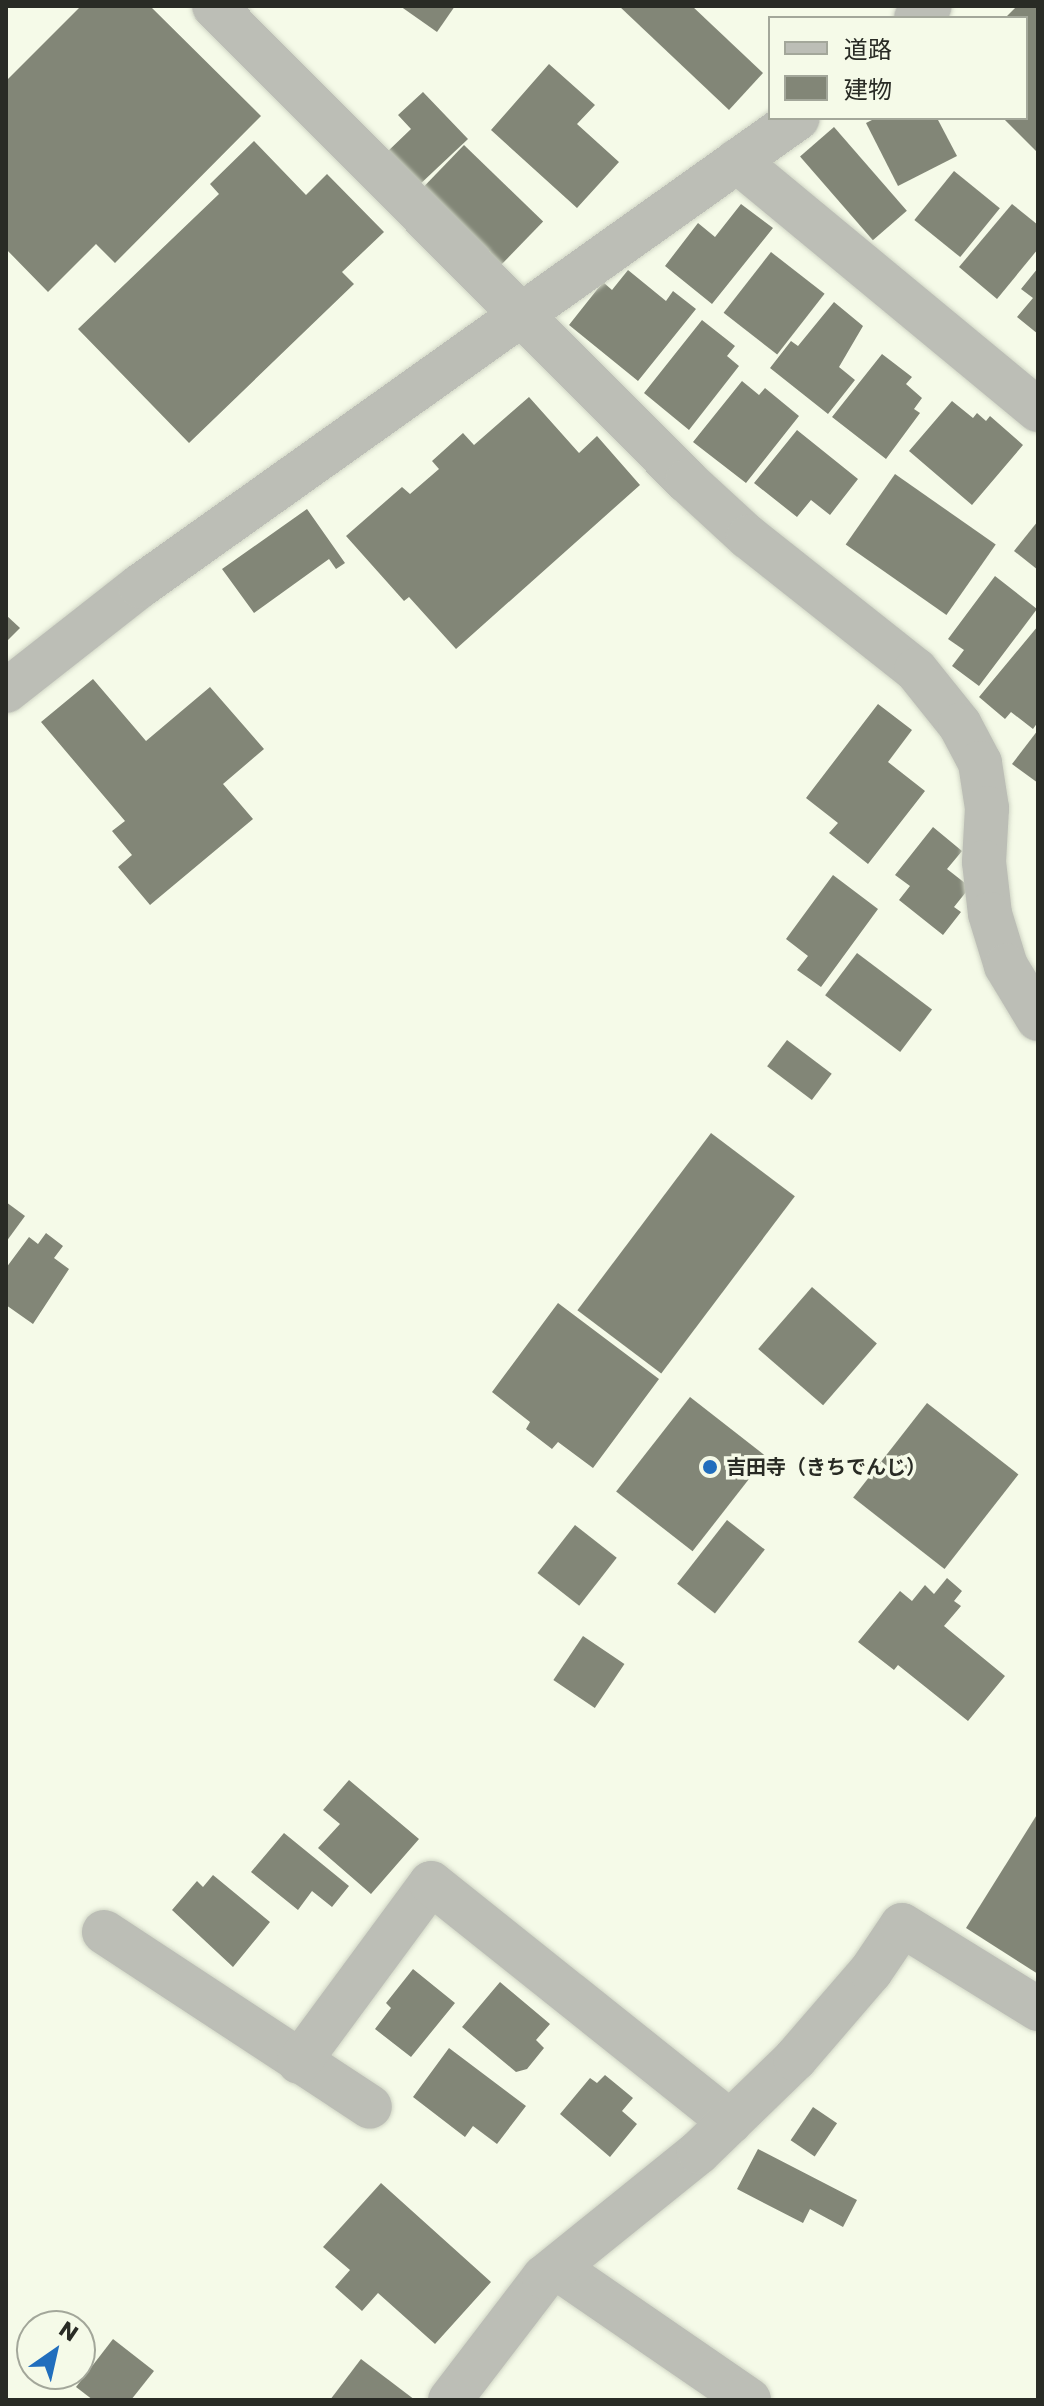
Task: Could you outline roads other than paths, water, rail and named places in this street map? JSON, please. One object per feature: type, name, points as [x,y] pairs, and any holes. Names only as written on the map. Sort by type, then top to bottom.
[{"type":"street","points":[[214,6],[518,313],[748,537],[916,670],[960,725],[980,763],[985,793],[990,914],[1006,966],[1038,1019]]},
{"type":"street","points":[[6,691],[140,586],[518,313],[795,120]]},
{"type":"street","points":[[737,161],[1038,410]]},
{"type":"street","points":[[299,2062],[431,1883],[730,2122]]},
{"type":"street","points":[[450,2400],[557,2268],[730,2122],[795,2059],[871,1971],[902,1925],[1038,2009]]},
{"type":"street","points":[[104,1932],[370,2107]]},
{"type":"street","points":[[557,2268],[749,2400]]},
{"type":"place","name":"吉田寺（きちでんじ）","points":[[710,1467]]}]
